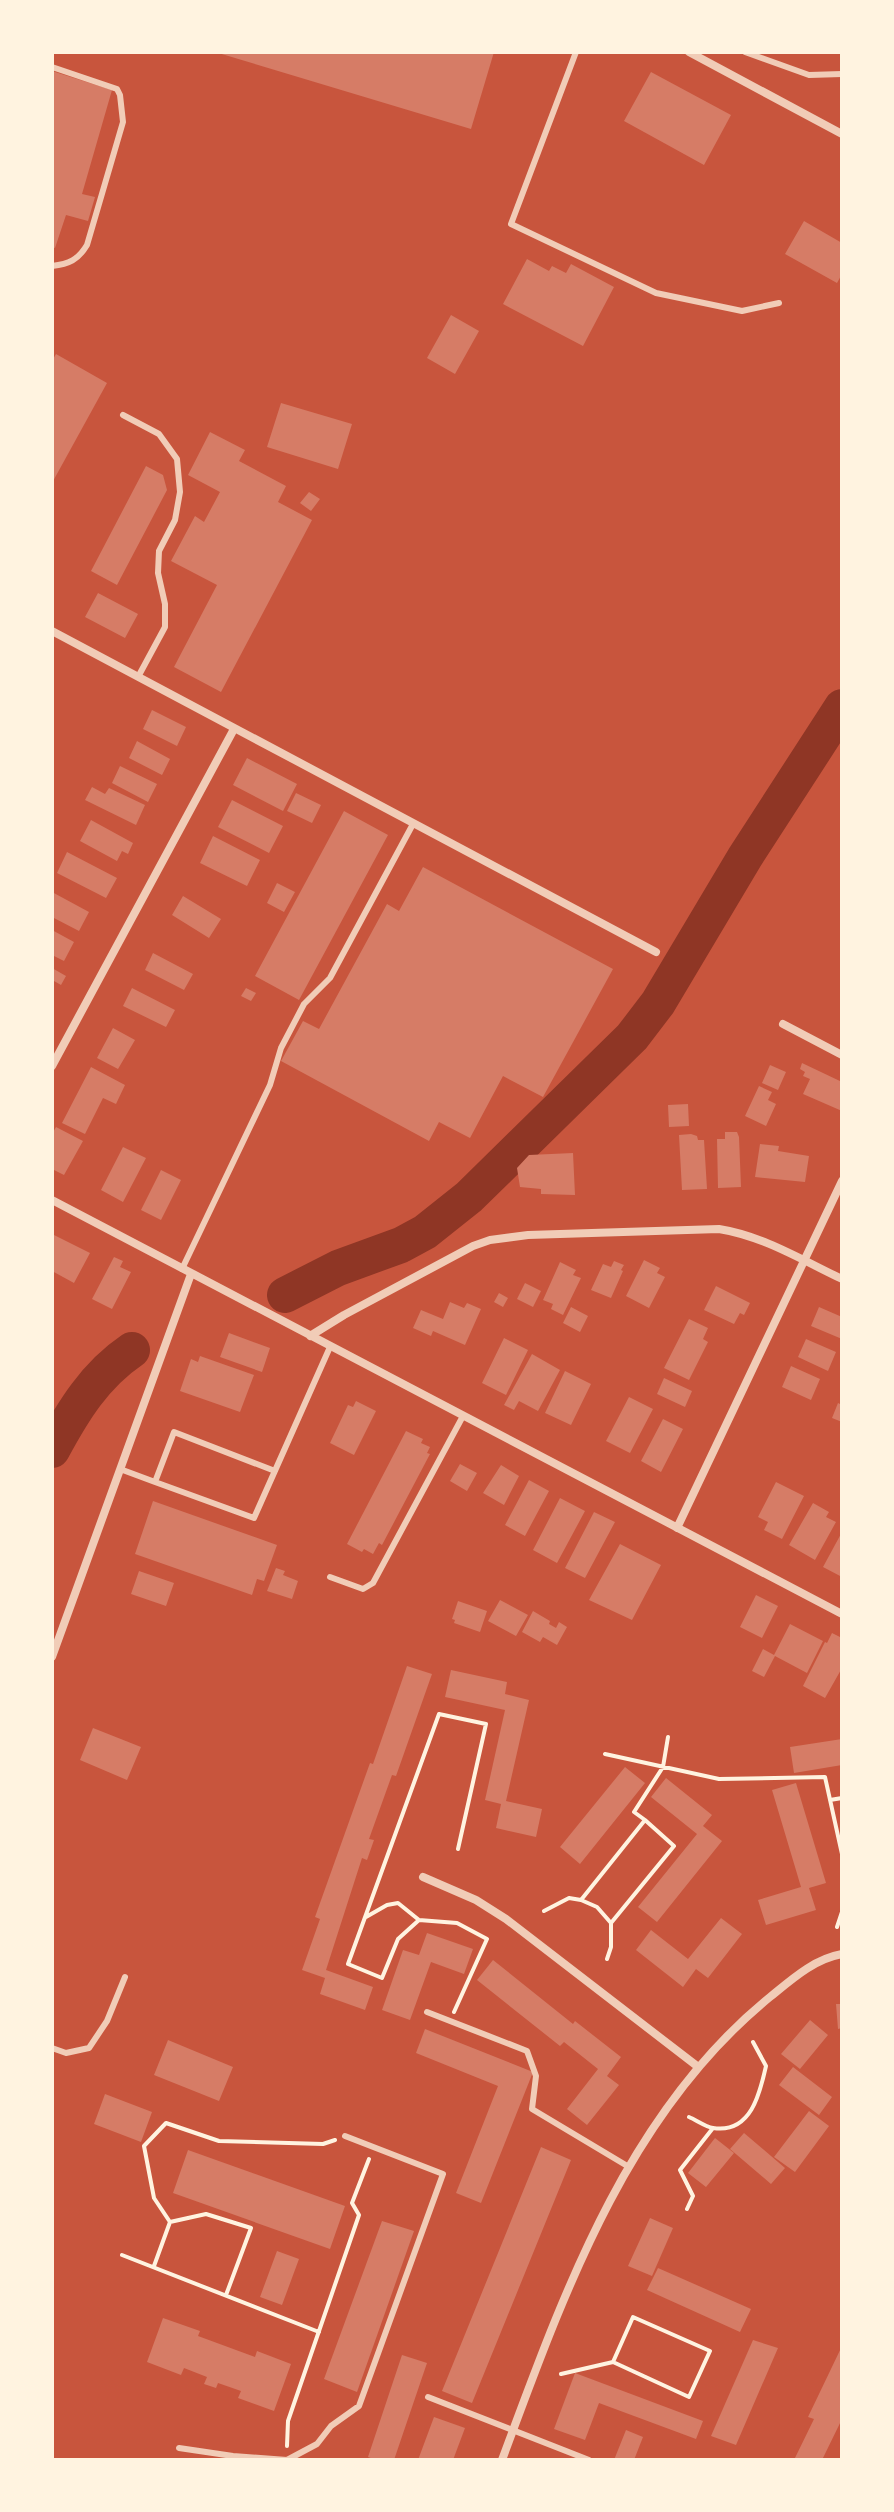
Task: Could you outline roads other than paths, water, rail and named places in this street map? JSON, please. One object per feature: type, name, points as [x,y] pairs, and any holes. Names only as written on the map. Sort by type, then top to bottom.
[{"type":"street","points":[[689,52],[842,134]]},
{"type":"street","points":[[52,631],[656,952]]},
{"type":"street","points":[[52,1066],[234,729]]},
{"type":"street","points":[[783,1024],[842,1055]]},
{"type":"street","points":[[677,1528],[842,1181]]},
{"type":"street","points":[[52,1200],[842,1614]]},
{"type":"street","points":[[310,1336],[473,1246],[509,1236],[719,1229],[759,1239],[842,1279]]},
{"type":"street","points":[[52,1657],[120,1469],[186,1272]]},
{"type":"street","points":[[423,1877],[476,1900],[506,1919],[697,2066]]},
{"type":"street","points":[[502,2460],[560,2305],[594,2231],[629,2167],[697,2066],[742,2019],[803,1970],[842,1954]]},
{"type":"lane","points":[[576,52],[511,224],[656,293],[742,311],[779,303]]},
{"type":"lane","points":[[745,52],[809,75],[842,74]]},
{"type":"lane","points":[[52,67],[117,89],[123,122],[87,245],[81,255],[70,263],[52,266]]},
{"type":"lane","points":[[123,415],[159,434],[177,459],[180,492],[175,520],[159,551],[158,573],[165,604],[165,627],[138,677]]},
{"type":"lane","points":[[186,1272],[270,1085],[287,1037],[304,1004],[330,978],[413,824]]},
{"type":"lane","points":[[120,1469],[254,1518],[330,1347]]},
{"type":"lane","points":[[330,1577],[363,1589],[373,1583],[463,1416]]},
{"type":"lane","points":[[155,1482],[174,1432],[275,1471]]},
{"type":"lane","points":[[52,2048],[66,2053],[89,2048],[107,2021],[125,1977]]},
{"type":"lane","points":[[427,2012],[527,2051],[536,2076],[532,2109],[629,2167]]},
{"type":"lane","points":[[179,2448],[287,2460],[317,2444],[331,2426],[359,2406],[443,2174],[345,2136]]},
{"type":"lane","points":[[428,2397],[589,2460]]},
{"type":"waterway","points":[[285,1295],[338,1268],[401,1245],[425,1232],[469,1197],[632,1037],[658,1003],[745,857],[842,707]]},
{"type":"waterway","points":[[52,1450],[86,1395],[107,1371],[132,1350]]}]
